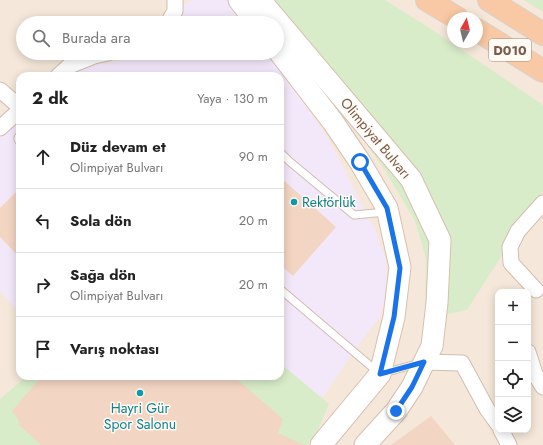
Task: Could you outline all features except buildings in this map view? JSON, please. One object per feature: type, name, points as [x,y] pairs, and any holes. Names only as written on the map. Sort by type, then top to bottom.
[{"type":"highway","points":[[428,0],[447,12]]},
{"type":"highway","name":"D010","points":[[490,0],[543,34]]},
{"type":"highway","name":"D010","points":[[483,34],[543,71]]},
{"type":"main road","points":[[239,0],[252,16]]},
{"type":"main road","name":"Olimpiyat Bulvarı","points":[[260,0],[273,16]]},
{"type":"main road","name":"Olimpiyat Bulvarı","points":[[284,28],[411,179],[440,240],[436,317],[432,346],[412,387],[396,411],[365,445]]},
{"type":"main road","name":"Olimpiyat Bulvarı","points":[[284,59],[360,162],[387,208],[400,268],[394,317],[380,374],[321,445]]},
{"type":"street","points":[[172,16],[174,11],[175,0]]},
{"type":"street","points":[[63,72],[70,66],[84,60]]},
{"type":"street","points":[[0,90],[16,104]]},
{"type":"street","points":[[0,128],[16,114]]},
{"type":"street","points":[[536,292],[511,263],[510,247],[518,231],[543,203]]},
{"type":"street","points":[[531,361],[535,374],[543,387]]},
{"type":"street","points":[[424,362],[462,362],[487,409],[495,420]]},
{"type":"street","points":[[503,433],[509,445]]},
{"type":"lane","points":[[284,156],[354,215],[388,212]]},
{"type":"lane","points":[[284,292],[380,374],[424,362]]},
{"type":"shaded area","points":[[0,0],[543,0],[543,445],[0,445]]},
{"type":"shaded area","points":[[192,0],[226,0],[239,16],[181,16],[183,5]]},
{"type":"shaded area","points":[[123,60],[271,60],[280,72],[74,72],[79,68]]},
{"type":"shaded area","points":[[284,77],[328,138],[377,234],[386,260],[387,291],[380,317],[367,333],[322,398],[284,366]]},
{"type":"shaded area","points":[[16,123],[16,309],[0,291],[0,137]]},
{"type":"green space","points":[[256,0],[385,0],[447,40],[447,48],[459,48],[543,105],[543,191],[467,310],[425,319],[426,259],[415,221],[383,167],[284,36],[284,16],[268,16]]},
{"type":"green space","points":[[524,0],[543,0],[543,12]]},
{"type":"green space","name":"Hayri Gür Spor Salonu","points":[[284,366],[329,404],[316,435],[307,445],[0,445],[0,399],[22,380],[284,380]]},
{"type":"place","name":"Rektörlük","points":[[294,202]]},
{"type":"place","name":"Hayri Gür Spor Salonu","points":[[140,393]]},
{"type":"route","points":[[360,162],[387,208],[400,268],[394,317],[380,374],[424,362],[412,387],[396,411]]}]
